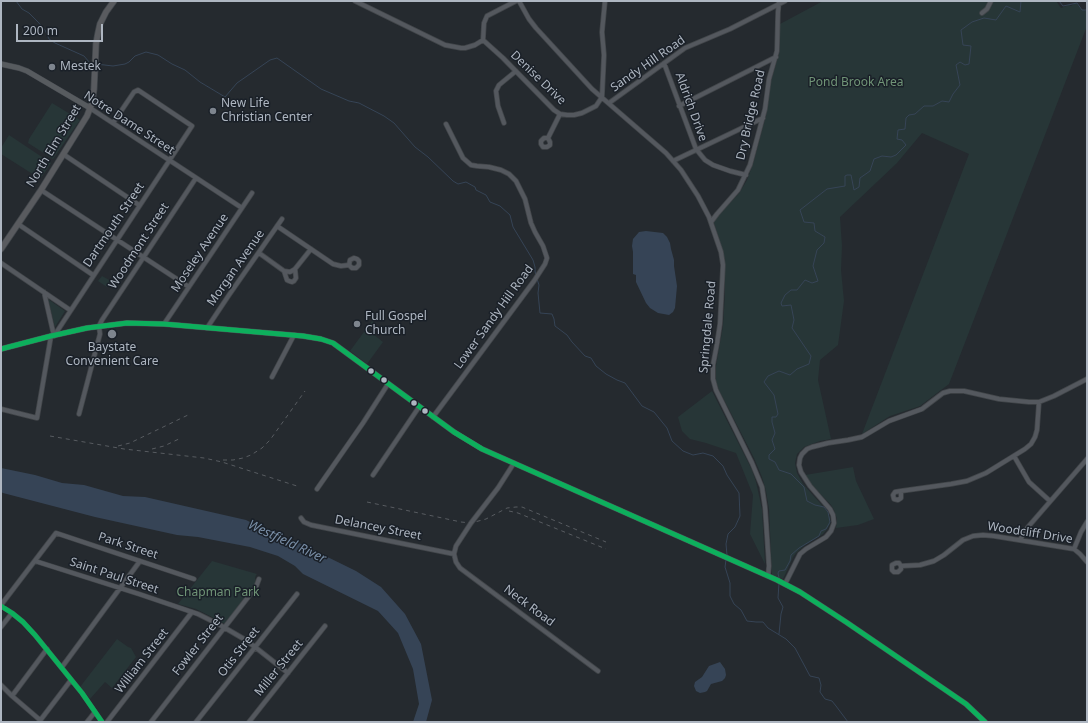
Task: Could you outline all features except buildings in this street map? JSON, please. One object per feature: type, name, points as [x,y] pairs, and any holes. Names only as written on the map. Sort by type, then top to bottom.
[{"type":"highway","name":"North Elm Street","points":[[1,249],[81,128],[90,108],[94,89],[96,44],[100,24],[114,1]]},
{"type":"main road","name":"Notre Dame Street","points":[[1,64],[27,71],[90,108]]},
{"type":"main road","points":[[1,349],[99,326],[128,323],[164,324],[294,335],[317,338],[333,343],[433,417],[482,449],[768,576],[817,602],[966,704],[985,722]]},
{"type":"street","points":[[355,1],[445,45],[457,48],[465,48],[475,45],[483,40],[484,23],[487,16],[517,1]]},
{"type":"street","name":"Springdale Road","points":[[517,1],[536,28],[588,84],[673,161],[687,178],[704,206],[711,222],[721,252],[722,265],[720,324],[713,365],[713,379],[716,390],[754,466],[762,487],[766,507],[769,566],[768,576]]},
{"type":"street","points":[[602,97],[604,58],[602,32],[605,1]]},
{"type":"street","name":"Sandy Hill Road","points":[[609,103],[685,48],[724,32],[785,1]]},
{"type":"street","points":[[982,13],[987,9],[991,1]]},
{"type":"street","name":"Dry Bridge Road","points":[[711,222],[738,190],[746,175],[753,155],[766,109],[769,79],[776,57],[779,3]]},
{"type":"street","name":"Denise Drive","points":[[483,40],[498,52],[552,109],[560,114],[574,115],[586,112],[596,106],[602,97]]},
{"type":"street","points":[[679,106],[776,57]]},
{"type":"street","name":"Aldrich Drive","points":[[664,63],[696,149],[705,160],[713,165],[746,175]]},
{"type":"street","points":[[504,123],[498,106],[496,91],[499,85],[516,71]]},
{"type":"street","name":"Dartmouth Street","points":[[52,336],[192,126],[141,91],[136,90],[113,124]]},
{"type":"street","name":"Notre Dame Street","points":[[90,108],[242,208]]},
{"type":"street","points":[[548,138],[560,114]]},
{"type":"street","points":[[673,161],[763,118]]},
{"type":"street","name":"Lower Sandy Hill Road","points":[[433,417],[534,281],[545,264],[547,258],[546,251],[531,223],[525,199],[516,181],[509,174],[501,170],[471,165],[462,158],[446,124]]},
{"type":"street","points":[[63,154],[140,205]]},
{"type":"street","name":"Woodmont Street","points":[[99,326],[196,178]]},
{"type":"street","points":[[40,190],[189,287]]},
{"type":"street","name":"Moseley Avenue","points":[[164,324],[252,193]]},
{"type":"street","name":"Morgan Avenue","points":[[207,328],[282,219]]},
{"type":"street","points":[[18,224],[93,275]]},
{"type":"street","points":[[277,226],[333,264],[339,266],[349,265]]},
{"type":"street","points":[[284,271],[287,280],[293,282],[296,278],[296,270],[311,249]]},
{"type":"street","points":[[259,253],[284,271],[290,272],[296,270]]},
{"type":"street","points":[[1,263],[70,310]]},
{"type":"street","points":[[1,409],[37,418],[52,336],[44,292]]},
{"type":"street","points":[[79,414],[100,332],[99,326]]},
{"type":"street","points":[[272,377],[294,335]]},
{"type":"street","points":[[781,582],[800,554],[826,537],[831,531],[834,523],[833,515],[830,509],[810,486],[801,472],[799,465],[800,458],[807,449],[828,442],[848,440],[862,436],[888,421],[922,409],[943,393],[950,391],[964,391],[998,399],[1039,402],[1087,379]]},
{"type":"street","points":[[317,488],[363,423],[388,384]]},
{"type":"street","points":[[901,491],[967,481],[986,473],[1028,448],[1034,440],[1037,432],[1039,402]]},
{"type":"street","points":[[373,476],[419,407]]},
{"type":"street","points":[[1014,456],[1029,482],[1050,501]]},
{"type":"street","points":[[1020,540],[1025,530],[1087,460]]},
{"type":"street","points":[[454,554],[456,546],[461,538],[498,488],[514,463]]},
{"type":"street","name":"Delancey Street","points":[[300,518],[304,522],[311,525],[454,554]]},
{"type":"street","points":[[1074,550],[1080,532],[1087,522]]},
{"type":"street","name":"Park Street","points":[[35,561],[56,533],[194,579]]},
{"type":"street","name":"Woodcliff Drive","points":[[901,566],[920,565],[934,561],[963,540],[976,535],[990,535],[1074,550],[1087,562]]},
{"type":"street","name":"Neck Road","points":[[454,554],[456,562],[460,568],[598,671]]},
{"type":"street","points":[[35,561],[1,605],[23,622],[47,649],[82,693],[102,722]]},
{"type":"street","name":"Saint Paul Street","points":[[35,561],[192,612],[224,627],[255,647],[288,673]]},
{"type":"street","points":[[62,667],[140,561]]},
{"type":"street","name":"Fowler Street","points":[[150,722],[256,587],[259,579]]},
{"type":"street","name":"Otis Street","points":[[196,722],[297,594]]},
{"type":"street","points":[[1,627],[12,612]]},
{"type":"street","name":"William Street","points":[[107,722],[192,612]]},
{"type":"street","name":"Miller Street","points":[[249,722],[325,626]]},
{"type":"street","points":[[12,696],[47,649]]},
{"type":"street","points":[[1,685],[39,721],[71,680]]},
{"type":"street","points":[[87,722],[95,712]]},
{"type":"green space","name":"Pond Brook Area","points":[[823,1],[1056,1],[1061,8],[1069,5],[1071,6],[1075,3],[1081,9],[1087,11],[1087,26],[949,384],[920,406],[890,416],[862,434],[969,154],[922,133],[897,163],[840,217],[842,246],[841,270],[844,301],[838,345],[820,360],[818,380],[831,439],[820,441],[804,447],[797,454],[795,463],[797,473],[803,484],[828,512],[830,524],[823,534],[805,545],[796,553],[783,579],[772,575],[769,509],[762,477],[716,381],[716,366],[723,326],[725,263],[713,220],[740,192],[747,180],[753,164],[766,116],[770,85],[780,50],[780,24]]},
{"type":"green space","points":[[52,103],[80,120],[53,159],[28,143],[29,139]]},
{"type":"green space","points":[[9,135],[51,163],[41,178],[1,154],[1,148]]},
{"type":"green space","points":[[102,276],[111,281],[107,287],[98,281]]},
{"type":"green space","points":[[48,299],[65,311],[55,327]]},
{"type":"green space","points":[[372,321],[374,322],[368,330],[383,342],[367,364],[350,351]]},
{"type":"green space","points":[[712,391],[752,470],[756,482],[762,509],[765,564],[750,534],[753,495],[736,453],[690,439],[682,431],[678,417]]},
{"type":"green space","points":[[853,467],[856,481],[874,519],[858,525],[836,528],[837,519],[834,510],[805,475]]},
{"type":"green space","name":"Chapman Park","points":[[212,561],[257,574],[255,578],[257,584],[225,623],[218,621],[196,609],[178,604]]},
{"type":"green space","points":[[117,639],[131,648],[136,657],[112,688],[105,682],[90,699],[80,687]]},
{"type":"water","points":[[646,231],[663,233],[670,243],[674,260],[677,286],[675,308],[669,315],[658,313],[650,308],[636,282],[636,275],[633,274],[633,239],[639,232]]},
{"type":"water","name":"Westfield River","points":[[1,468],[35,475],[62,483],[84,485],[123,496],[145,497],[246,520],[274,534],[299,543],[356,571],[381,587],[405,614],[421,644],[432,700],[426,722],[413,722],[419,704],[413,669],[398,633],[378,611],[303,574],[295,566],[278,556],[250,547],[198,537],[177,535],[95,517],[3,493],[1,492]]},
{"type":"water","points":[[720,662],[725,669],[725,678],[722,681],[711,684],[705,692],[700,693],[696,691],[694,686],[695,682],[702,677],[709,666]]},
{"type":"waterway","points":[[16,1],[22,9],[29,13],[45,30],[49,39],[84,56],[90,63],[93,63]]},
{"type":"waterway","points":[[779,578],[779,571],[785,570],[790,561],[791,555],[799,548],[819,536],[821,531],[826,529],[830,522],[828,512],[824,507],[807,501],[804,487],[791,474],[779,470],[775,462],[769,459],[769,455],[775,449],[772,440],[775,433],[772,417],[776,417],[778,414],[774,395],[764,382],[768,376],[779,371],[790,375],[797,369],[809,364],[811,356],[792,328],[794,320],[791,305],[782,306],[781,303],[785,295],[791,290],[797,290],[805,280],[812,283],[818,281],[813,266],[817,250],[824,243],[825,237],[815,231],[814,223],[804,222],[800,210],[827,189],[845,186],[845,176],[847,175],[851,175],[854,190],[859,187],[860,178],[870,171],[874,159],[882,156],[891,157],[896,155],[906,145],[902,140],[897,139],[898,130],[905,129],[906,118],[909,115],[915,114],[924,106],[933,106],[942,101],[949,102],[960,85],[956,65],[960,62],[965,65],[969,64],[971,46],[963,45],[961,30],[972,22],[984,18],[996,20],[1006,6],[1020,12],[1021,1]]},
{"type":"waterway","points":[[1059,1],[1063,6],[1077,3],[1082,10],[1087,10]]},
{"type":"waterway","points":[[96,64],[113,66],[125,64],[135,56],[146,52],[158,55],[185,70],[200,82],[225,97],[237,83],[270,60],[277,58],[321,89],[349,101],[359,103],[384,116],[394,123],[415,147],[428,157],[453,181],[458,184],[466,182],[475,187],[476,190],[486,195],[490,202],[500,206],[510,215],[513,227],[533,260],[536,276]]},
{"type":"waterway","points":[[537,279],[539,285],[538,293],[540,313],[552,314],[555,326],[567,335],[585,356],[591,358],[596,366],[606,374],[625,383],[642,406],[654,412],[667,428],[672,441],[683,451],[693,455],[703,453],[713,456],[723,466],[739,493],[740,516],[735,527],[728,534],[726,544],[727,555]]},
{"type":"waterway","points":[[726,560],[725,567],[730,583],[730,596],[734,604],[741,610],[747,621],[763,622],[768,628],[786,639],[795,648],[810,676],[819,678],[821,685],[820,692],[825,699],[832,701],[848,722]]},
{"type":"waterway","points":[[779,583],[778,598],[783,607],[779,634]]},
{"type":"railway","points":[[223,460],[243,458],[262,448],[270,440],[305,391]]},
{"type":"railway","points":[[118,446],[130,443],[188,415]]},
{"type":"railway","points":[[50,436],[124,449],[204,458],[222,462],[300,487]]},
{"type":"railway","points":[[152,449],[164,446],[181,438]]},
{"type":"railway","points":[[367,502],[471,523],[486,519],[507,508],[522,507],[606,542]]},
{"type":"railway","points":[[509,511],[518,513],[606,549]]},
{"type":"transit line","points":[[1,349],[87,328],[127,323],[164,324],[303,336],[333,343],[454,432],[482,449],[777,580],[800,592],[966,704],[985,722]]},
{"type":"transit line","points":[[1,606],[23,622],[35,635],[82,693],[102,722]]},
{"type":"place","name":"Mestek","points":[[52,67]]},
{"type":"place","name":"New Life Christian Center","points":[[213,111]]},
{"type":"place","name":"Full Gospel Church","points":[[357,324]]},
{"type":"place","name":"Baystate Convenient Care","points":[[112,334]]}]
